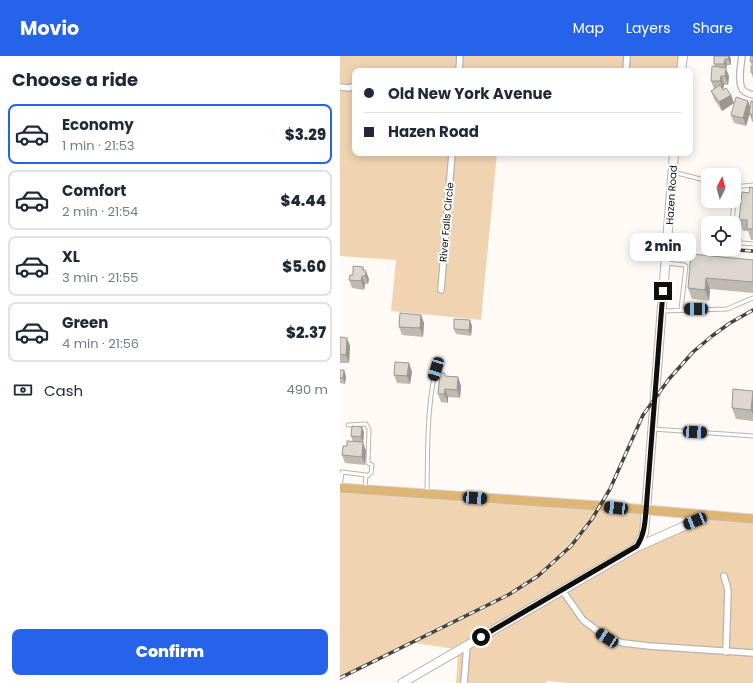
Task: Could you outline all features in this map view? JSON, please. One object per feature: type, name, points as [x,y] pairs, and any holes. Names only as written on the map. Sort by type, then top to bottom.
[{"type":"main road","points":[[340,488],[600,506],[753,519]]},
{"type":"street","points":[[459,68],[460,56]]},
{"type":"street","points":[[626,68],[627,56]]},
{"type":"street","points":[[681,68],[683,56]]},
{"type":"street","points":[[742,56],[740,79],[741,87],[744,91],[753,95]]},
{"type":"street","points":[[340,87],[352,87]]},
{"type":"street","name":"River Falls Circle","points":[[441,290],[452,156]]},
{"type":"street","name":"Hazen Road","points":[[637,546],[644,533],[674,156]]},
{"type":"street","points":[[402,683],[637,546],[707,516]]},
{"type":"street","points":[[724,576],[728,590],[726,652]]},
{"type":"street","points":[[562,590],[583,620],[607,638],[623,643],[753,653]]},
{"type":"street","points":[[464,683],[467,645]]},
{"type":"lane","points":[[673,172],[701,179]]},
{"type":"lane","points":[[741,186],[753,185]]},
{"type":"lane","points":[[741,243],[753,244]]},
{"type":"lane","points":[[665,263],[686,266],[681,309]]},
{"type":"lane","points":[[661,311],[681,309],[727,309],[753,298]]},
{"type":"lane","points":[[427,494],[430,402],[438,361]]},
{"type":"lane","points":[[348,425],[366,424],[369,429],[368,463],[372,465],[371,473],[366,477],[364,490]]},
{"type":"lane","points":[[652,429],[753,436]]},
{"type":"lane","points":[[340,488],[342,472],[366,475],[366,477]]},
{"type":"shaded area","points":[[340,56],[457,56],[456,68],[352,68],[352,84],[340,84]]},
{"type":"shaded area","points":[[463,56],[624,56],[623,68],[462,68]]},
{"type":"shaded area","points":[[630,56],[680,56],[678,68],[629,68]]},
{"type":"shaded area","points":[[352,90],[352,156],[449,156],[438,294],[443,294],[455,156],[497,156],[481,320],[391,311],[396,260],[340,256],[340,91]]},
{"type":"shaded area","points":[[340,491],[643,514],[641,533],[635,544],[455,649],[414,643],[340,680]]},
{"type":"shaded area","points":[[708,519],[753,522],[753,683],[568,683],[546,681],[546,683],[467,683],[470,647],[639,549]]},
{"type":"shaded area","points":[[464,651],[461,683],[456,683],[458,654]]},
{"type":"building","points":[[714,56],[729,56],[728,59],[725,59],[724,64],[714,64]]},
{"type":"building","points":[[751,56],[753,56],[753,61],[750,61]]},
{"type":"building","points":[[712,66],[726,68],[725,76],[721,76],[720,81],[711,81]]},
{"type":"building","points":[[751,66],[753,67],[753,73],[751,72]]},
{"type":"building","points":[[720,85],[723,90],[726,88],[731,95],[719,102],[711,91]]},
{"type":"building","points":[[736,97],[748,101],[743,118],[731,115]]},
{"type":"building","points":[[751,101],[753,101],[753,118],[751,117],[752,114],[749,114]]},
{"type":"building","points":[[750,187],[753,188],[753,229],[747,229],[747,220],[741,220],[741,216],[739,216],[742,192],[749,193]]},
{"type":"building","points":[[691,254],[753,260],[753,282],[706,278],[705,290],[688,288]]},
{"type":"building","points":[[353,266],[363,267],[363,270],[366,271],[365,276],[362,276],[361,281],[349,280],[350,275],[353,275]]},
{"type":"building","points":[[400,313],[421,315],[420,328],[399,327]]},
{"type":"building","points":[[454,319],[470,320],[469,330],[454,329]]},
{"type":"building","points":[[340,337],[347,338],[346,355],[340,354]]},
{"type":"building","points":[[395,362],[409,363],[407,376],[394,375]]},
{"type":"building","points":[[340,370],[344,370],[343,378],[340,378]]},
{"type":"building","points":[[440,373],[445,373],[445,376],[458,377],[457,390],[445,389],[444,394],[438,394]]},
{"type":"building","points":[[733,389],[753,391],[751,410],[732,408]]},
{"type":"building","points":[[352,426],[362,427],[361,437],[351,436]]},
{"type":"building","points":[[347,441],[363,442],[362,457],[342,455],[343,446],[347,446]]},
{"type":"railway","points":[[741,250],[753,251]]},
{"type":"railway","points":[[340,678],[508,595],[538,576],[571,546],[592,519],[610,489],[643,415],[669,379],[693,352],[712,336],[730,323],[753,310]]},
{"type":"route","points":[[481,637],[637,546],[641,540],[644,533],[646,511],[663,291]]}]
